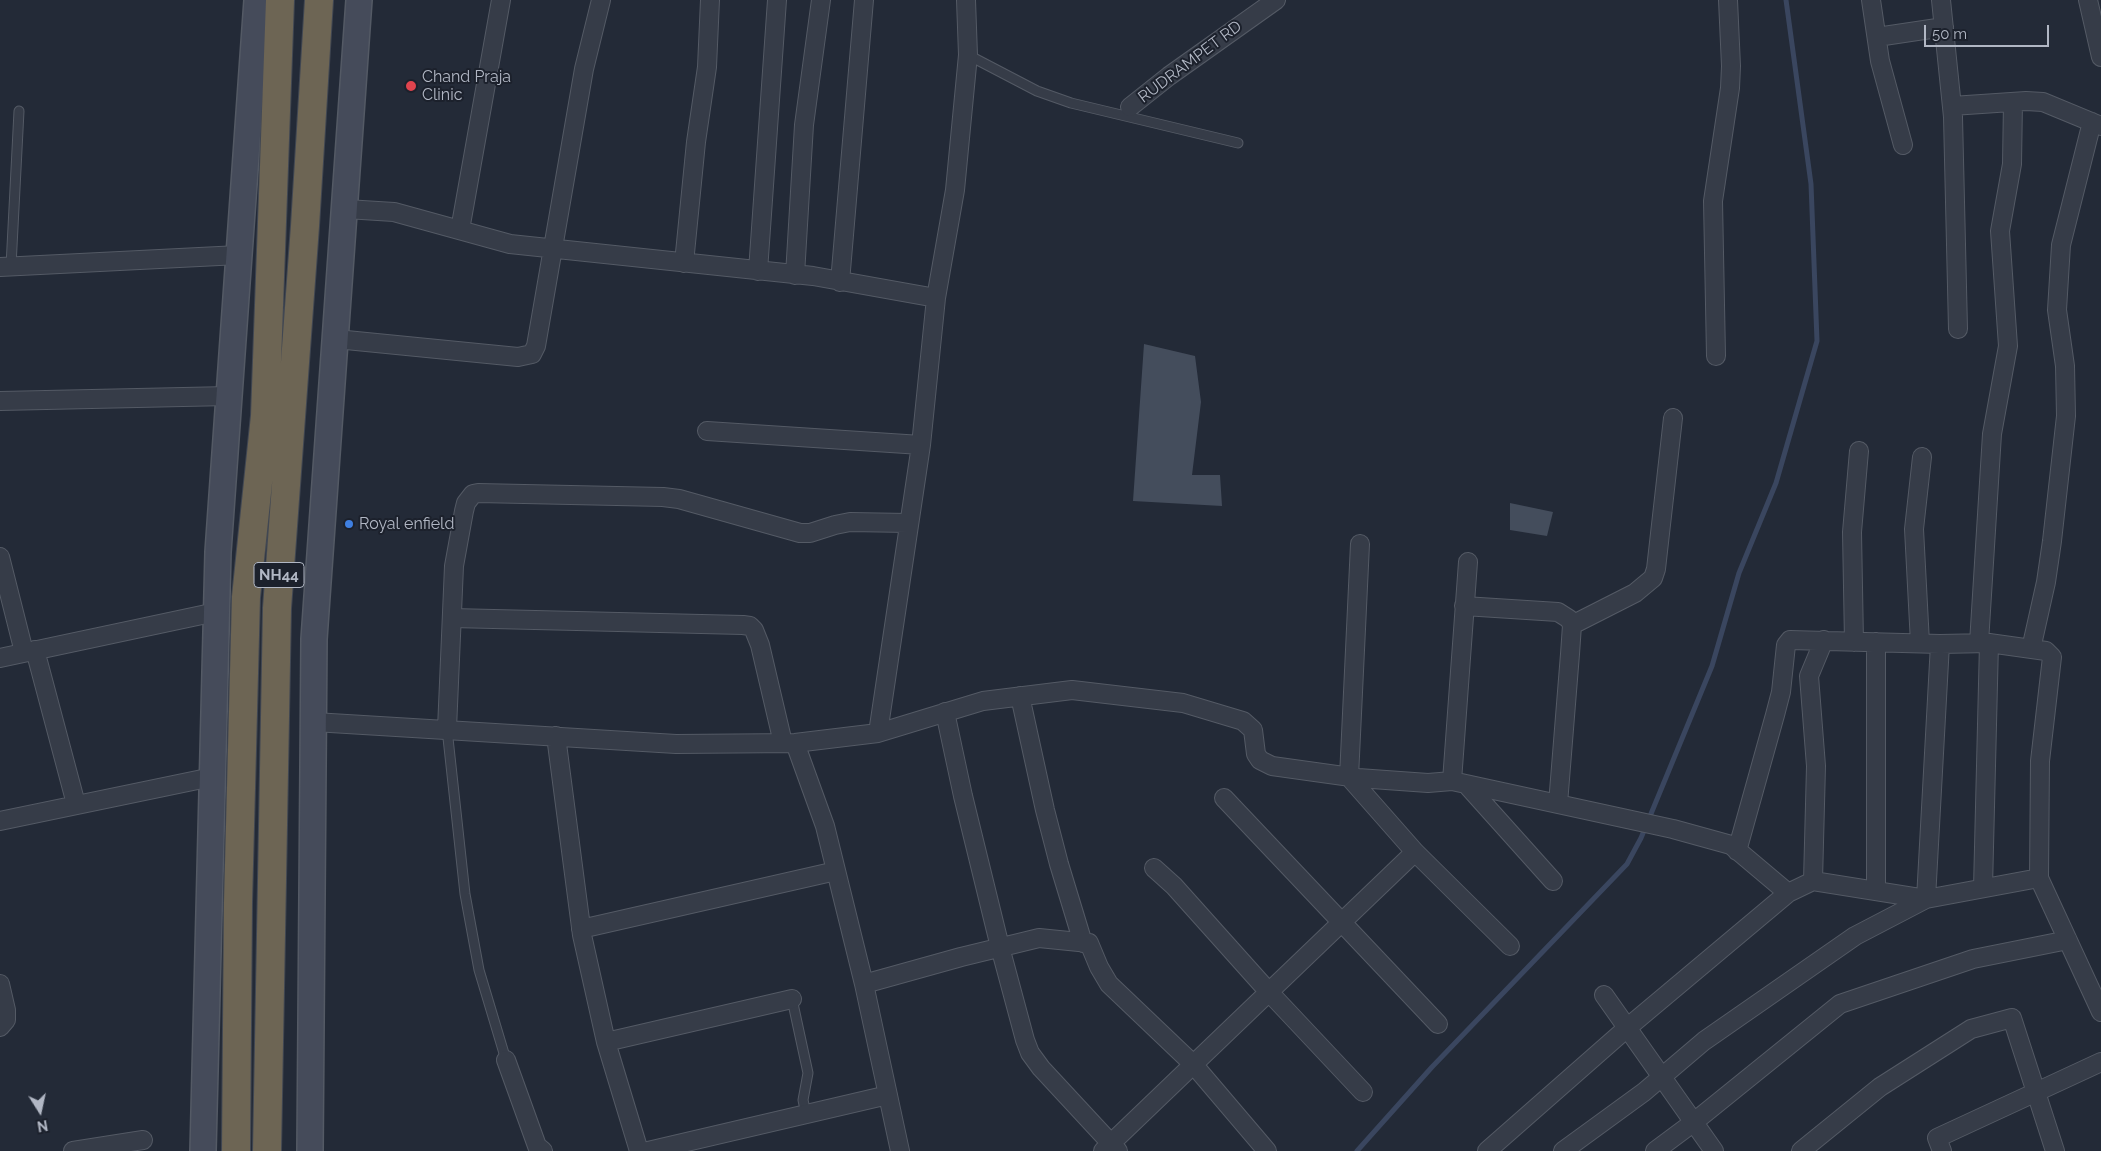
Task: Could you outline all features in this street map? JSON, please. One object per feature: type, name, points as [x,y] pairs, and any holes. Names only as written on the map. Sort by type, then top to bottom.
[{"type":"highway","name":"NH44","points":[[236,1151],[238,903],[246,597],[265,416],[280,0]]},
{"type":"highway","name":"NH44","points":[[267,1151],[277,608],[305,228],[319,0]]},
{"type":"street","points":[[203,1151],[218,552],[257,0]]},
{"type":"street","points":[[310,1151],[314,639],[346,208],[359,0]]},
{"type":"street","points":[[460,230],[501,0]]},
{"type":"street","points":[[336,339],[518,357],[532,354],[536,346],[584,69],[600,0]]},
{"type":"street","points":[[684,263],[696,142],[706,67],[710,0]]},
{"type":"street","points":[[758,271],[778,0]]},
{"type":"street","points":[[795,275],[804,125],[821,0]]},
{"type":"street","points":[[840,282],[864,0]]},
{"type":"street","points":[[878,733],[921,445],[936,298],[955,190],[968,55],[966,0]]},
{"type":"street","name":"RUDRAMPET RD","points":[[1130,107],[1169,76],[1276,0]]},
{"type":"street","points":[[1716,356],[1713,201],[1730,88],[1728,0]]},
{"type":"street","points":[[1871,0],[1880,61],[1903,145]]},
{"type":"street","points":[[1941,0],[1952,106],[1958,329]]},
{"type":"street","points":[[2093,4],[2101,57]]},
{"type":"street","points":[[1877,37],[1944,27]]},
{"type":"street","points":[[1983,888],[1984,643],[1991,440],[2008,346],[2000,237],[2001,220],[2012,164],[2013,102]]},
{"type":"street","points":[[1952,106],[2043,102],[2096,124],[2061,245],[2057,310],[2065,366],[2066,416],[2050,557],[2031,649]]},
{"type":"street","points":[[346,208],[394,212],[510,244],[795,275],[936,298]]},
{"type":"street","points":[[6,266],[239,255]]},
{"type":"street","points":[[0,401],[229,396]]},
{"type":"street","points":[[1572,625],[1635,593],[1652,578],[1656,569],[1673,418]]},
{"type":"street","points":[[707,432],[921,445]]},
{"type":"street","points":[[1854,642],[1852,532],[1859,452]]},
{"type":"street","points":[[1920,643],[1914,529],[1922,457]]},
{"type":"street","points":[[446,729],[454,566],[464,511],[469,498],[478,493],[663,497],[679,499],[800,533],[810,533],[850,522],[908,523]]},
{"type":"street","points":[[1360,544],[1350,777],[1415,852],[1510,946]]},
{"type":"street","points":[[0,557],[76,804]]},
{"type":"street","points":[[1468,562],[1464,606],[1459,783],[1553,880]]},
{"type":"street","points":[[1464,606],[1558,612],[1569,619],[1572,625],[1558,804]]},
{"type":"street","points":[[0,658],[216,612]]},
{"type":"street","points":[[452,618],[750,626],[754,630],[789,743],[825,826],[864,984],[900,1151]]},
{"type":"street","points":[[1737,851],[1777,708],[1786,645],[1794,639],[1940,644],[1984,643],[2046,651],[2050,654],[2052,662],[2040,761],[2038,878],[2101,1012]]},
{"type":"street","points":[[1813,882],[1816,766],[1809,676],[1824,640]]},
{"type":"street","points":[[1876,642],[1876,891]]},
{"type":"street","points":[[1926,899],[1940,644]]},
{"type":"street","points":[[314,722],[676,744],[789,743],[878,733],[983,701],[1072,690],[1183,703],[1244,721],[1253,730],[1256,754],[1260,760],[1272,766],[1350,777],[1428,783],[1459,783],[1673,829],[1731,846],[1788,893]]},
{"type":"street","points":[[1020,696],[1058,864],[1083,942]]},
{"type":"street","points":[[945,712],[963,796],[1000,947],[1018,1017],[1030,1053],[1110,1148],[1268,991],[1415,852]]},
{"type":"street","points":[[556,736],[581,929],[606,1042],[639,1151]]},
{"type":"street","points":[[0,821],[212,777]]},
{"type":"street","points":[[1224,798],[1438,1024]]},
{"type":"street","points":[[1154,868],[1174,886],[1268,991],[1363,1092]]},
{"type":"street","points":[[581,929],[836,871]]},
{"type":"street","points":[[1563,1151],[1644,1092],[1704,1041],[1855,936],[1926,899],[2038,878]]},
{"type":"street","points":[[1487,1151],[1628,1028],[1788,893],[1813,882],[1926,899]]},
{"type":"street","points":[[864,984],[1040,938],[1089,943],[1099,967],[1109,984],[1193,1064],[1260,1149]]},
{"type":"street","points":[[1654,1151],[1694,1122],[1840,1004],[1973,959],[2068,940]]},
{"type":"street","points":[[0,984],[6,1010],[6,1020],[0,1027]]},
{"type":"street","points":[[1604,995],[1714,1151]]},
{"type":"street","points":[[606,1042],[792,999]]},
{"type":"street","points":[[1801,1151],[1880,1087],[1971,1029],[2012,1018],[2055,1151]]},
{"type":"street","points":[[506,1060],[536,1146],[543,1151]]},
{"type":"street","points":[[1942,1151],[1937,1138],[2101,1062]]},
{"type":"street","points":[[648,1151],[888,1095]]},
{"type":"street","points":[[73,1151],[144,1140]]},
{"type":"lane","points":[[968,55],[1037,91],[1070,103],[1238,143]]},
{"type":"lane","points":[[6,266],[19,111]]},
{"type":"lane","points":[[446,729],[468,912],[478,970],[506,1060]]},
{"type":"lane","points":[[792,999],[808,1073],[803,1100],[806,1114]]},
{"type":"building","points":[[1144,344],[1195,356],[1201,402],[1192,475],[1220,475],[1222,506],[1133,501]]},
{"type":"building","points":[[1510,503],[1553,512],[1547,536],[1510,530]]},
{"type":"waterway","points":[[1357,1151],[1432,1067],[1627,864],[1641,838],[1712,666],[1739,573],[1776,483],[1817,341],[1811,184],[1786,0]]},
{"type":"place","name":"Chand Praja Clinic","points":[[411,86]]},
{"type":"place","name":"Royal enfield","points":[[349,524]]}]
